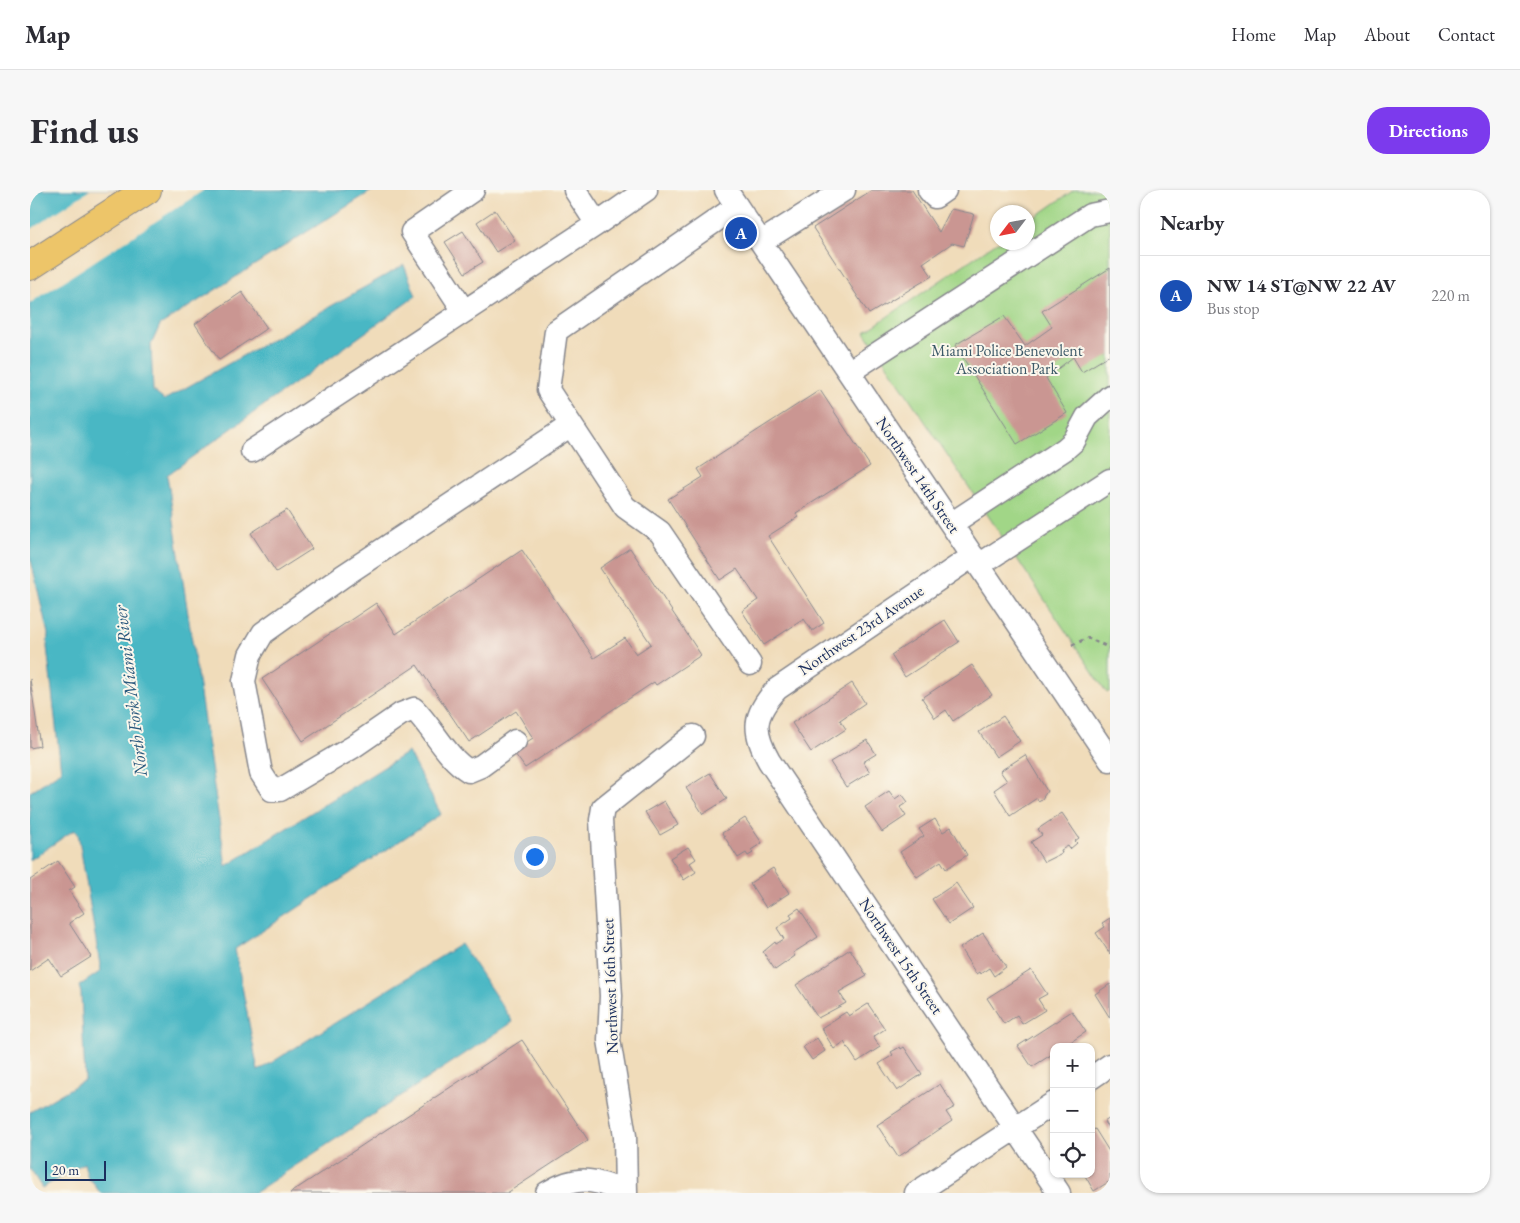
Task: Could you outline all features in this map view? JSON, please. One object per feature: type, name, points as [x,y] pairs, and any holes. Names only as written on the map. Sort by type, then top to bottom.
[{"type":"main road","points":[[30,266],[147,190]]},
{"type":"street","points":[[464,311],[412,232],[473,190]]},
{"type":"street","points":[[575,190],[597,224]]},
{"type":"street","points":[[252,451],[646,190]]},
{"type":"street","points":[[761,242],[844,190]]},
{"type":"street","points":[[930,190],[934,197],[945,190]]},
{"type":"street","points":[[731,198],[556,331],[548,390],[625,506],[660,532],[750,664]]},
{"type":"street","name":"Northwest 14th Street","points":[[731,198],[1110,760]]},
{"type":"street","points":[[848,372],[1090,216],[1110,212]]},
{"type":"street","points":[[951,524],[1074,442],[1087,417],[1110,396]]},
{"type":"street","points":[[515,741],[481,766],[469,771],[457,764],[427,722],[414,709],[400,714],[353,747],[280,790],[272,790],[261,773],[244,681],[250,655],[263,633],[343,576],[570,425]]},
{"type":"street","name":"Northwest 23rd Avenue","points":[[759,714],[766,701],[788,680],[976,561],[1110,480]]},
{"type":"street","name":"Northwest 15th Street","points":[[759,714],[758,738],[770,762],[1060,1193]]},
{"type":"street","name":"Northwest 16th Street","points":[[626,1193],[625,1136],[609,1040],[611,996],[607,894],[601,833],[603,808],[693,736]]},
{"type":"street","points":[[1095,1075],[1110,1065]]},
{"type":"street","points":[[916,1193],[1050,1105]]},
{"type":"street","points":[[547,1193],[564,1183],[580,1180],[597,1181],[626,1193]]},
{"type":"path","points":[[1072,645],[1088,638],[1110,648]]},
{"type":"green space","name":"Miami Police Benevolent Association Park","points":[[1074,190],[1110,190],[1110,691],[1107,693],[865,332],[990,247],[990,250],[1035,250],[1035,217]]},
{"type":"water","name":"North Fork Miami River","points":[[30,190],[138,190],[136,231],[202,190],[373,190],[160,325],[151,345],[153,391],[164,400],[404,265],[416,296],[167,475],[226,866],[408,752],[441,814],[235,949],[258,1071],[461,944],[513,1022],[254,1193],[100,1193],[92,1181],[88,1179],[84,1163],[42,1188],[30,1169],[30,1112],[85,1080],[81,993],[79,986],[101,971],[78,833],[74,830],[30,860],[30,792],[61,771],[47,647],[48,634],[30,556]]},
{"type":"pier","points":[[90,190],[140,190],[139,227],[197,190],[204,190],[30,303],[30,230]]},
{"type":"building","points":[[872,190],[912,190],[939,232],[951,209],[974,214],[964,246],[952,243],[923,263],[932,276],[869,314],[813,228]]},
{"type":"building","points":[[495,210],[515,240],[496,252],[477,222]]},
{"type":"building","points":[[463,231],[483,262],[465,273],[445,242]]},
{"type":"building","points":[[1110,268],[1110,355],[1082,372],[1073,357],[1046,378],[1067,413],[1017,444],[955,345],[1004,316],[1025,346],[1052,327],[1042,311]]},
{"type":"building","points":[[242,292],[267,328],[219,360],[195,324]]},
{"type":"building","points":[[820,390],[870,466],[796,513],[798,517],[768,536],[824,623],[812,631],[804,619],[764,645],[742,611],[758,600],[737,569],[720,580],[668,499],[703,477],[698,469]]},
{"type":"building","points":[[287,510],[312,549],[276,572],[251,533]]},
{"type":"building","points":[[630,548],[701,655],[656,685],[654,682],[525,768],[513,751],[533,738],[516,711],[469,742],[417,665],[303,741],[262,679],[376,603],[396,634],[522,550],[594,658],[625,638],[636,654],[651,644],[600,568]]},
{"type":"building","points":[[945,620],[959,642],[905,677],[891,655]]},
{"type":"building","points":[[972,665],[992,695],[953,721],[946,710],[935,718],[922,698]]},
{"type":"building","points":[[30,679],[40,746],[30,748]]},
{"type":"building","points":[[852,683],[865,703],[840,720],[846,729],[811,752],[792,723]]},
{"type":"building","points":[[1003,716],[1020,741],[996,757],[979,732]]},
{"type":"building","points":[[867,740],[876,754],[863,762],[870,772],[846,787],[830,762]]},
{"type":"building","points":[[1025,755],[1047,791],[1042,799],[1038,801],[1037,798],[1010,816],[994,790],[1007,781],[1000,771]]},
{"type":"building","points":[[710,773],[727,799],[703,814],[686,788]]},
{"type":"building","points":[[889,791],[895,799],[902,794],[908,802],[900,807],[906,816],[882,832],[865,807]]},
{"type":"building","points":[[664,801],[678,825],[660,835],[645,812]]},
{"type":"building","points":[[1062,813],[1079,838],[1075,841],[1077,843],[1070,849],[1068,846],[1061,850],[1062,853],[1044,862],[1031,842],[1042,835],[1038,829]]},
{"type":"building","points":[[745,818],[762,843],[751,850],[753,853],[748,856],[746,853],[738,858],[722,833]]},
{"type":"building","points":[[935,819],[943,832],[951,827],[967,855],[946,869],[941,861],[917,877],[900,852],[924,836],[919,829]]},
{"type":"building","points":[[688,847],[696,859],[690,863],[696,872],[684,880],[670,858]]},
{"type":"building","points":[[58,861],[75,887],[69,891],[84,913],[69,923],[91,957],[61,976],[49,958],[30,971],[30,880]]},
{"type":"building","points":[[773,868],[789,893],[766,908],[750,883]]},
{"type":"building","points":[[956,883],[973,908],[949,924],[932,899]]},
{"type":"building","points":[[799,908],[818,937],[793,953],[795,956],[775,970],[763,952],[775,942],[776,944],[784,939],[777,928],[792,918],[790,914]]},
{"type":"building","points":[[1110,918],[1110,954],[1096,933],[1105,927],[1102,923]]},
{"type":"building","points":[[983,933],[1006,967],[994,976],[989,968],[980,974],[979,972],[976,974],[960,948]]},
{"type":"building","points":[[850,949],[867,976],[839,992],[846,1003],[818,1018],[796,985]]},
{"type":"building","points":[[1031,970],[1047,994],[1038,999],[1045,1010],[1022,1024],[1017,1015],[1004,1024],[987,998]]},
{"type":"building","points":[[1110,984],[1110,1018],[1095,994]]},
{"type":"building","points":[[868,1004],[885,1029],[873,1037],[880,1047],[857,1062],[844,1042],[834,1049],[821,1028],[846,1012],[849,1016]]},
{"type":"building","points":[[1072,1011],[1086,1032],[1069,1043],[1050,1043],[1050,1056],[1032,1067],[1018,1046]]},
{"type":"building","points":[[817,1038],[825,1051],[812,1060],[803,1047]]},
{"type":"building","points":[[522,1040],[588,1140],[507,1193],[290,1193]]},
{"type":"building","points":[[900,1047],[901,1049],[904,1047],[922,1074],[897,1091],[879,1064],[893,1055],[891,1052]]},
{"type":"building","points":[[940,1084],[955,1107],[946,1112],[952,1121],[898,1157],[877,1125]]},
{"type":"building","points":[[1110,1118],[1110,1131],[1104,1122]]},
{"type":"building","points":[[1095,1129],[1110,1153],[1110,1181],[1094,1191],[1086,1178],[1095,1178]]},
{"type":"place","name":"NW 14 ST@NW 22 AV","points":[[741,233]]}]
